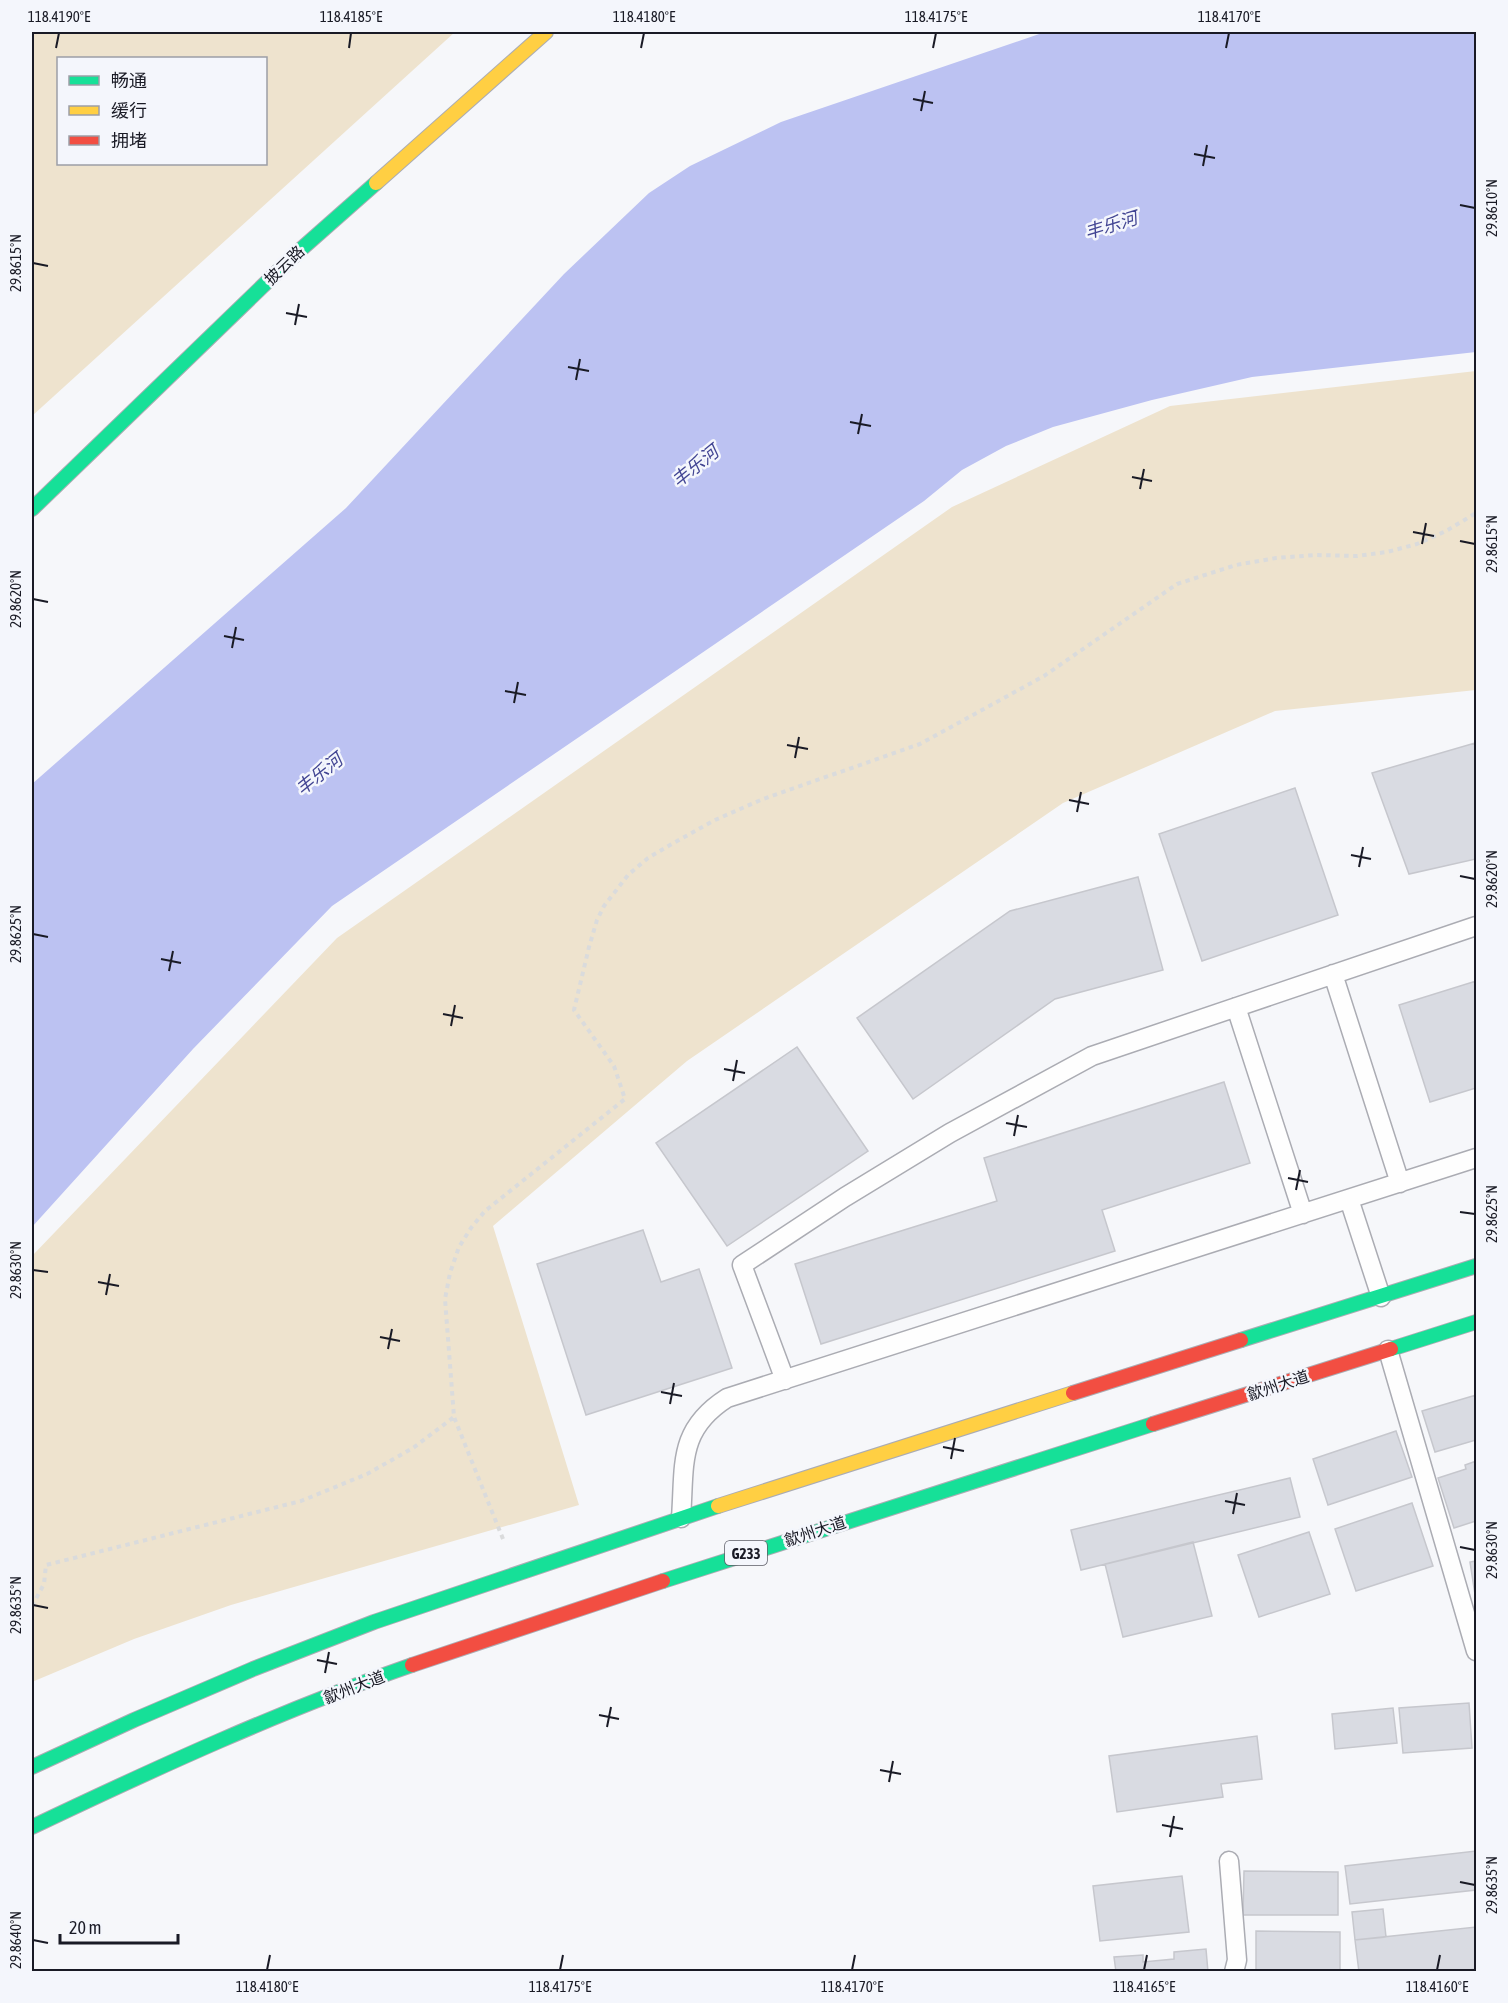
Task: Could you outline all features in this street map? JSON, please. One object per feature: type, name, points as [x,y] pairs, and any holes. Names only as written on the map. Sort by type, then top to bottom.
[{"type":"main road","name":"披云路","points":[[32,509],[299,251],[546,32]]},
{"type":"main road","points":[[32,1767],[253,1669],[374,1622],[681,1518],[1476,1266]]},
{"type":"main road","name":"歙州大道","points":[[32,1827],[156,1768],[274,1718],[393,1672],[725,1560],[1476,1322]]},
{"type":"lane","points":[[785,1380],[742,1265],[844,1197],[950,1133],[1092,1056],[1476,926]]},
{"type":"lane","points":[[1333,974],[1400,1182]]},
{"type":"lane","points":[[1236,1007],[1303,1214]]},
{"type":"lane","points":[[681,1518],[689,1438],[710,1409],[727,1398],[1476,1158]]},
{"type":"lane","points":[[1349,1199],[1381,1297]]},
{"type":"lane","points":[[1388,1350],[1476,1651]]},
{"type":"lane","points":[[1229,1861],[1236,1960],[1234,1971]]},
{"type":"path","points":[[517,1574],[454,1417],[445,1299],[450,1273],[459,1247],[485,1210],[625,1099],[614,1066],[574,1010],[597,920],[611,895],[628,875],[648,858],[715,820],[763,799],[920,744],[1044,676],[1177,584],[1236,566],[1276,558],[1316,555],[1357,556],[1387,552],[1417,544],[1446,531],[1476,513]]},
{"type":"path","points":[[32,1606],[44,1584],[46,1565],[301,1501],[367,1474],[413,1448],[454,1417]]},
{"type":"shaded area","points":[[32,32],[455,32],[32,416]]},
{"type":"shaded area","points":[[1476,371],[1476,690],[1275,711],[1063,803],[687,1061],[493,1226],[579,1505],[231,1605],[134,1639],[32,1682],[32,1256],[337,938],[952,507],[1170,406]]},
{"type":"water","name":"丰乐河","points":[[1045,32],[1476,32],[1476,352],[1252,377],[1152,400],[1053,427],[1006,446],[962,470],[924,501],[332,906],[193,1049],[32,1227],[32,784],[346,508],[564,274],[649,193],[690,166],[781,122]]},
{"type":"building","points":[[1475,743],[1476,859],[1409,874],[1372,773]]},
{"type":"building","points":[[1295,788],[1338,915],[1202,961],[1159,834]]},
{"type":"building","points":[[1138,877],[1163,970],[1055,999],[913,1099],[857,1018],[1010,911]]},
{"type":"building","points":[[1476,981],[1476,1088],[1430,1102],[1399,1005]]},
{"type":"building","points":[[797,1047],[868,1151],[727,1246],[656,1143]]},
{"type":"building","points":[[1224,1082],[1250,1163],[1102,1210],[1115,1251],[821,1344],[795,1264],[997,1201],[984,1158]]},
{"type":"building","points":[[643,1230],[661,1282],[699,1269],[732,1368],[586,1415],[537,1264]]},
{"type":"building","points":[[1476,1395],[1476,1440],[1435,1452],[1422,1411]]},
{"type":"building","points":[[1396,1431],[1412,1477],[1328,1505],[1313,1459]]},
{"type":"building","points":[[1476,1461],[1476,1521],[1454,1528],[1438,1478],[1466,1469],[1465,1465]]},
{"type":"building","points":[[1290,1478],[1300,1517],[1081,1570],[1071,1530]]},
{"type":"building","points":[[1412,1503],[1433,1566],[1356,1591],[1335,1529]]},
{"type":"building","points":[[1309,1532],[1330,1594],[1259,1617],[1238,1555]]},
{"type":"building","points":[[1193,1542],[1212,1616],[1123,1637],[1105,1564]]},
{"type":"building","points":[[1476,1561],[1476,1601],[1470,1562]]},
{"type":"building","points":[[1469,1703],[1472,1748],[1403,1753],[1399,1708]]},
{"type":"building","points":[[1393,1708],[1397,1743],[1335,1749],[1332,1714]]},
{"type":"building","points":[[1257,1736],[1262,1779],[1221,1784],[1223,1797],[1117,1812],[1109,1756]]},
{"type":"building","points":[[1476,1851],[1476,1890],[1350,1904],[1345,1866]]},
{"type":"building","points":[[1244,1871],[1338,1872],[1338,1915],[1243,1915]]},
{"type":"building","points":[[1182,1876],[1189,1932],[1100,1941],[1093,1886]]},
{"type":"building","points":[[1383,1909],[1386,1937],[1355,1940],[1352,1912]]},
{"type":"building","points":[[1476,1927],[1476,1969],[1450,1972],[1359,1972],[1355,1940]]},
{"type":"building","points":[[1256,1931],[1340,1932],[1340,1972],[1256,1972]]},
{"type":"building","points":[[1206,1949],[1208,1972],[1116,1972],[1114,1957],[1143,1955],[1143,1962],[1174,1959],[1174,1952]]},
{"type":"traffic: fast","points":[[32,509],[299,251],[376,183]]},
{"type":"traffic: fast","points":[[1241,1340],[1476,1266]]},
{"type":"traffic: fast","points":[[1391,1349],[1476,1322]]},
{"type":"traffic: fast","points":[[663,1581],[1153,1424]]},
{"type":"traffic: fast","points":[[32,1767],[253,1669],[374,1622],[718,1506]]},
{"type":"traffic: fast","points":[[32,1827],[220,1741],[315,1701],[412,1665]]},
{"type":"traffic: slow","points":[[376,183],[546,32]]},
{"type":"traffic: slow","points":[[718,1506],[1073,1393]]},
{"type":"traffic: jam","points":[[1073,1393],[1241,1340]]},
{"type":"traffic: jam","points":[[1153,1424],[1391,1349]]},
{"type":"traffic: jam","points":[[412,1665],[663,1581]]}]
